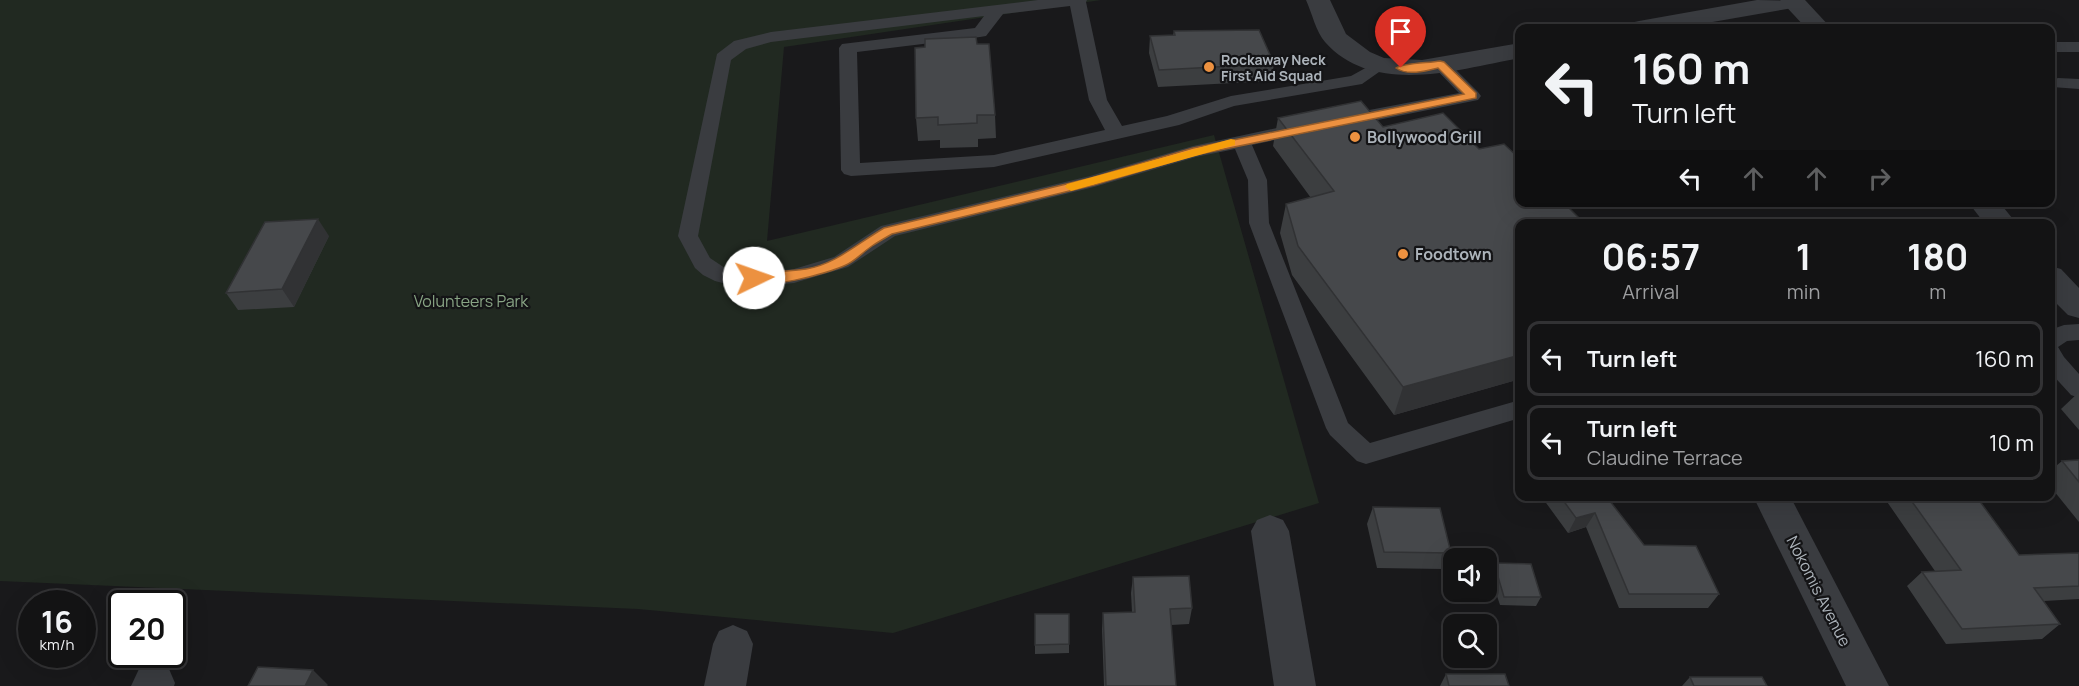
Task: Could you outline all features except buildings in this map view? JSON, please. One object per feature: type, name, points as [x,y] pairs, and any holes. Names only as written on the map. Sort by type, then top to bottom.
[{"type":"street","points":[[1318,0],[1335,38],[1361,57],[1380,65],[1412,68],[1515,51]]},
{"type":"street","points":[[1661,24],[1793,0],[1815,24]]},
{"type":"street","points":[[1987,207],[1997,219]]},
{"type":"street","points":[[2055,281],[2079,307]]},
{"type":"street","name":"Nokomis Avenue","points":[[1773,501],[1868,686]]},
{"type":"street","points":[[1270,531],[1295,686]]},
{"type":"street","points":[[725,686],[733,644]]},
{"type":"lane","points":[[1116,133],[1098,100],[1078,0],[771,37],[740,45],[723,58],[688,236],[695,255],[711,271],[736,278],[772,278],[815,272],[844,261],[867,243],[888,231],[1094,181],[1193,152],[1472,96],[1440,64]]},
{"type":"lane","points":[[998,9],[980,32],[848,48],[850,170],[994,161],[1172,121],[1231,102],[1356,80],[1380,65]]},
{"type":"lane","points":[[2055,47],[2079,47]]},
{"type":"lane","points":[[2058,83],[2079,84]]},
{"type":"lane","points":[[1241,141],[1258,174],[1261,199],[1259,223],[1338,428],[1366,454],[1515,410]]},
{"type":"lane","points":[[2055,337],[2064,333],[2079,332]]},
{"type":"lane","points":[[2055,362],[2079,389]]},
{"type":"green space","name":"Volunteers Park","points":[[0,0],[1101,0],[784,47],[767,241],[1214,135],[1319,503],[893,633],[638,609],[0,581]]},
{"type":"slow traffic","points":[[1071,187],[1231,143]]},
{"type":"place","name":"Rockaway Neck First Aid Squad","points":[[1209,67]]},
{"type":"place","name":"Bollywood Grill","points":[[1355,137]]},
{"type":"place","name":"Foodtown","points":[[1403,254]]},
{"type":"route","points":[[754,278],[815,272],[844,261],[867,243],[888,231],[1094,181],[1193,152],[1472,96],[1440,64],[1422,68],[1401,68]]}]
